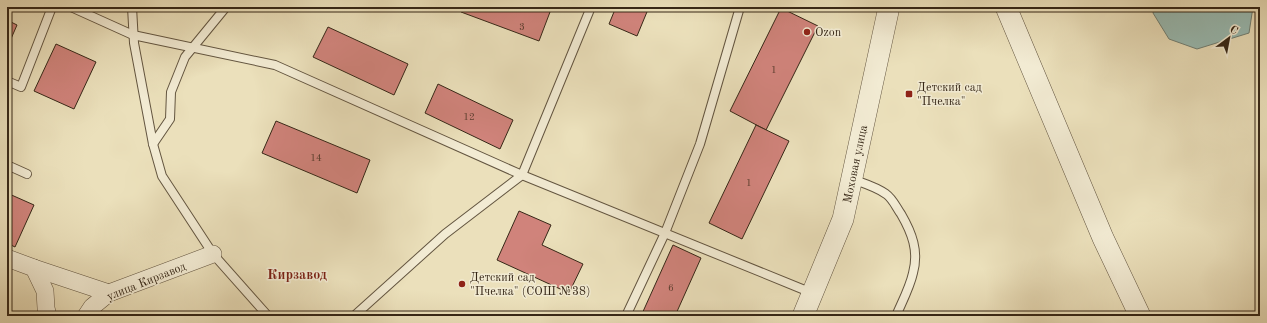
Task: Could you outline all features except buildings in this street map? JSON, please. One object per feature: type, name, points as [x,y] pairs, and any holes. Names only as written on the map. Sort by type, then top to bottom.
[{"type":"street","name":"Моховая улица","points":[[803,316],[843,219],[889,7]]},
{"type":"street","points":[[1006,7],[1103,238],[1140,316]]},
{"type":"street","name":"улица Кирзавод","points":[[86,316],[92,307],[109,293],[213,254]]},
{"type":"street","points":[[7,258],[109,293]]},
{"type":"street","points":[[34,268],[45,291],[48,316]]},
{"type":"lane","points":[[7,81],[21,87],[52,7]]},
{"type":"lane","points":[[70,7],[133,35],[275,65],[522,176],[812,293]]},
{"type":"lane","points":[[132,7],[133,35],[153,144],[162,176],[213,254],[268,316]]},
{"type":"lane","points":[[153,144],[170,119],[171,92],[185,57],[226,7]]},
{"type":"lane","points":[[354,316],[445,234],[522,176],[591,7]]},
{"type":"lane","points":[[626,316],[665,233],[700,144],[740,7]]},
{"type":"lane","points":[[7,165],[27,174]]},
{"type":"lane","points":[[852,179],[886,194],[897,208],[909,229],[915,247],[916,260],[913,274],[896,316]]},
{"type":"water","points":[[1154,7],[1253,7],[1249,33],[1197,49],[1169,39],[1153,13]]},
{"type":"place","name":"Ozon","points":[[807,32]]},
{"type":"place","name":"Детский сад \"Пчелка\"","points":[[909,94]]},
{"type":"place","name":"Детский сад \"Пчелка\" (СОШ №38)","points":[[462,284]]},
{"type":"district","name":"Кирзавод","points":[[297,274]]}]
